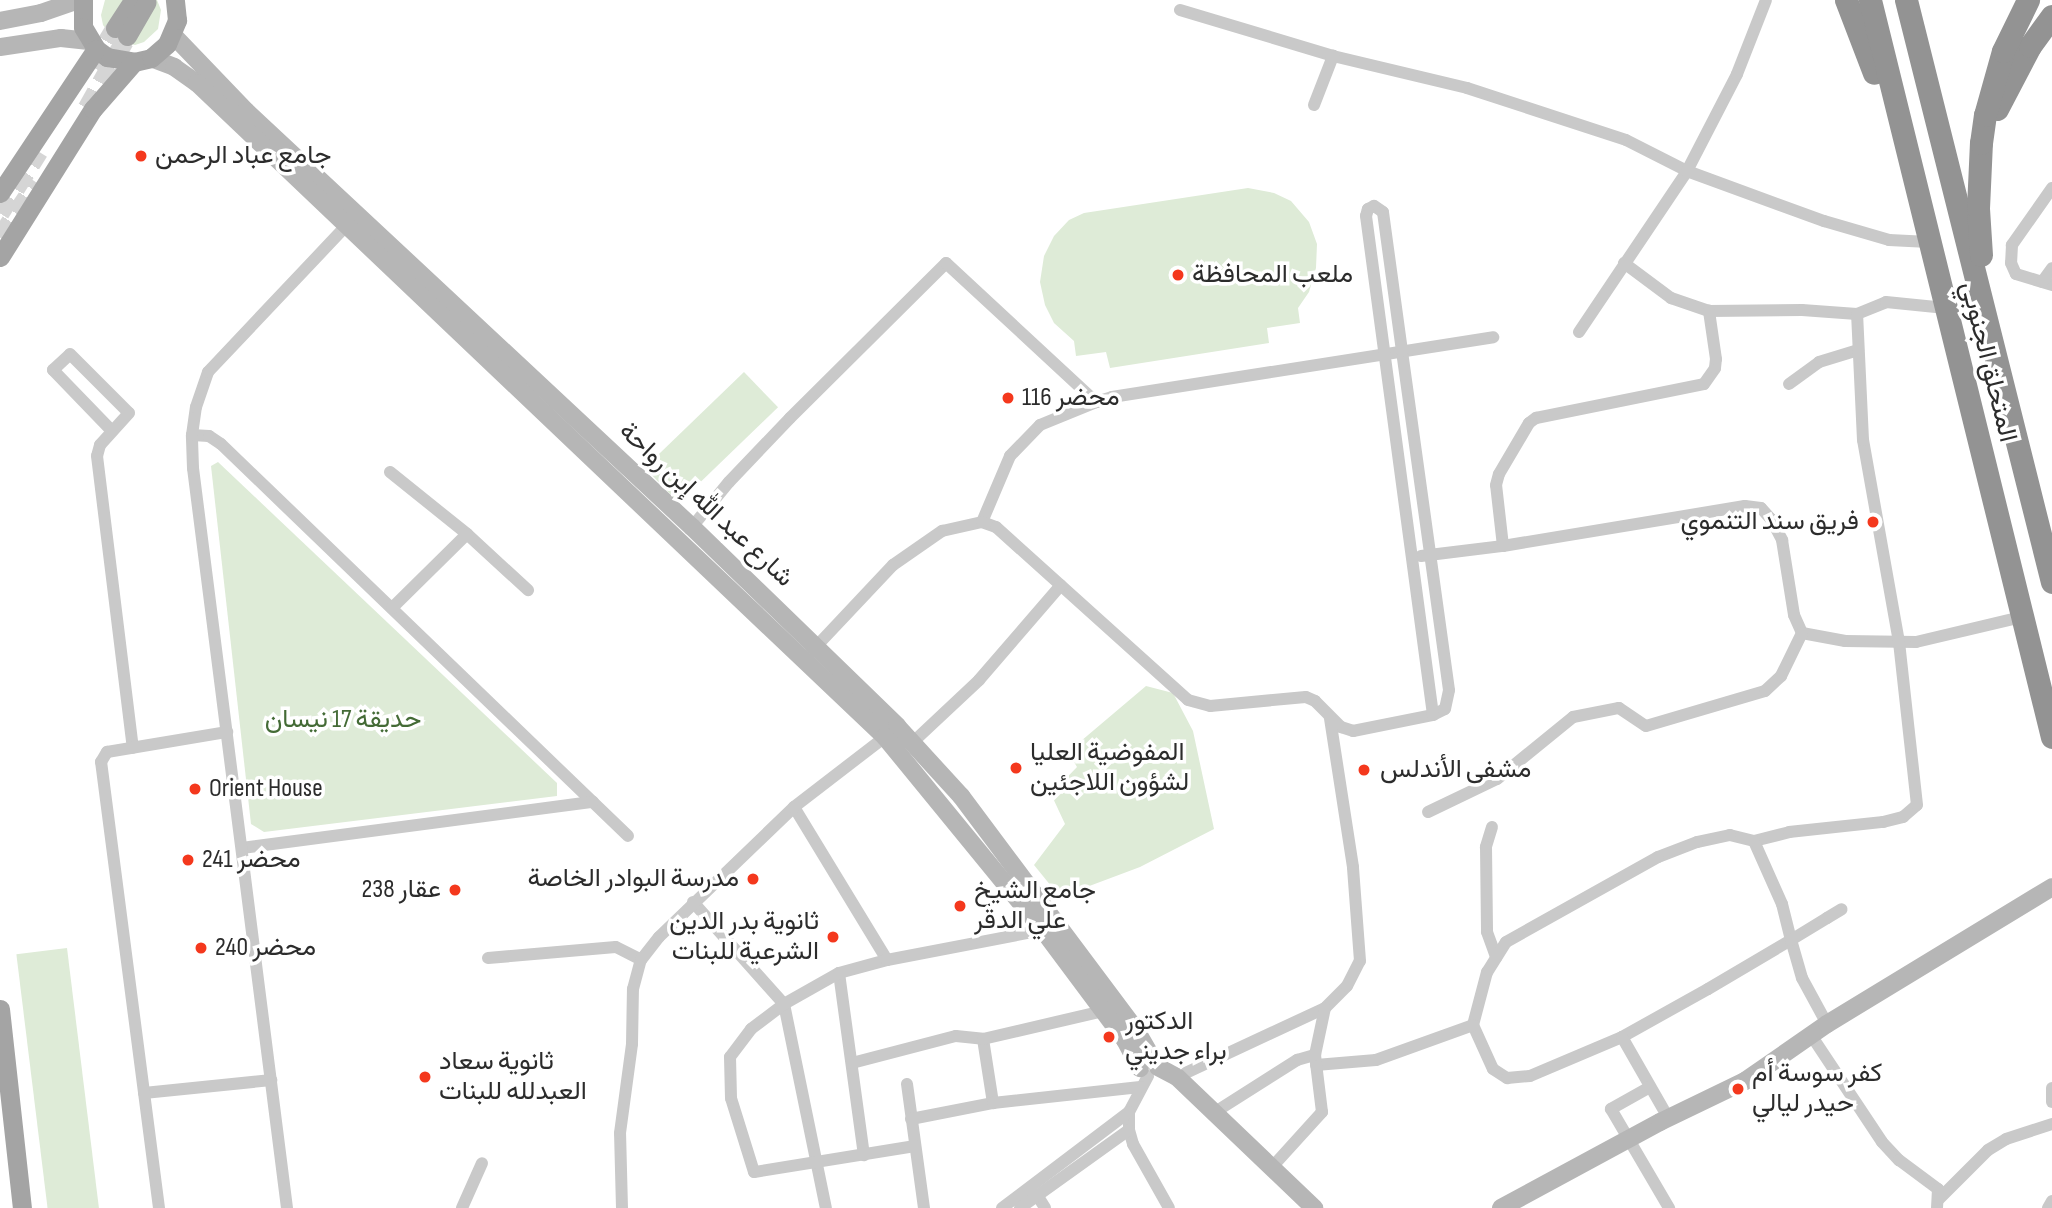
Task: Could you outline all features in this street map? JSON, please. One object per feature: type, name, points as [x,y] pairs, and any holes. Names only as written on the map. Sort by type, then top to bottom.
[{"type":"highway","points":[[1846,0],[1907,157]]},
{"type":"highway","name":"المتحلق الجنوبي","points":[[1870,0],[2052,737]]},
{"type":"highway","name":"المتحلق الجنوبي","points":[[1906,0],[2052,582]]},
{"type":"highway","points":[[1986,317],[1978,208],[1981,143],[1991,91],[2003,51],[2028,0]]},
{"type":"highway","points":[[1981,143],[2030,46],[2052,16]]},
{"type":"main road","points":[[81,0],[81,13],[92,45],[107,57],[143,60]]},
{"type":"main road","points":[[0,257],[93,109],[143,60],[160,52],[173,34],[177,20],[175,0]]},
{"type":"main road","points":[[121,32],[140,1]]},
{"type":"main road","points":[[0,192],[92,45]]},
{"type":"main road","points":[[0,1009],[8,1166],[22,1208]]},
{"type":"street","points":[[0,22],[81,0]]},
{"type":"street","points":[[1579,332],[1687,170],[1737,75],[1766,0]]},
{"type":"street","points":[[1180,10],[1333,56],[1467,88],[1626,140],[1687,170],[1824,221],[1889,240],[1929,242]]},
{"type":"street","name":"شارع عبد الله إبن رواحة","points":[[173,34],[246,111],[816,646],[891,732],[1148,1071]]},
{"type":"street","points":[[0,47],[61,38],[92,45]]},
{"type":"street","points":[[1314,105],[1333,56]]},
{"type":"street","name":"شارع عبد الله إبن رواحة","points":[[143,60],[174,67],[197,83],[803,660],[891,732],[912,743],[961,796],[1136,1030],[1148,1071]]},
{"type":"street","points":[[2052,188],[2012,245],[2011,263],[2016,274],[2047,284],[2052,268]]},
{"type":"street","points":[[803,660],[893,565],[942,531],[982,522],[996,527],[1188,700],[1210,706],[1306,697],[1315,701],[1330,718],[1353,731],[1433,715],[1445,709],[1450,697],[1383,212],[1374,206],[1368,209],[1366,216],[1433,715]]},
{"type":"street","points":[[287,1208],[193,468],[192,435],[196,407],[208,372],[347,225]]},
{"type":"street","points":[[692,527],[729,482],[790,418],[946,263],[951,264],[1096,402]]},
{"type":"street","points":[[1624,263],[1671,298],[1709,311],[1802,310],[1857,314],[1886,303],[1945,308]]},
{"type":"street","points":[[1503,546],[1496,485],[1499,474],[1529,423],[1536,418],[1704,384],[1715,368],[1716,359],[1709,311]]},
{"type":"street","points":[[1842,909],[1622,1037],[1530,1076],[1507,1078],[1493,1069],[1473,1025],[1487,972],[1506,942],[1658,857],[1697,842],[1730,835],[1755,841],[1789,832],[1883,822],[1903,817],[1917,805],[1899,642],[1863,440],[1857,314]]},
{"type":"street","points":[[982,522],[1010,456],[1041,425],[1096,402],[1112,397],[1217,383],[1493,337]]},
{"type":"street","points":[[1789,384],[1819,362],[1858,350]]},
{"type":"street","points":[[112,431],[53,370],[70,354],[129,413],[100,445],[97,456],[133,748]]},
{"type":"street","points":[[192,435],[209,436],[221,444],[628,836]]},
{"type":"street","points":[[390,472],[467,534],[528,590]]},
{"type":"street","points":[[1410,558],[1503,546],[1745,506],[1761,508],[1771,519],[1782,540],[1794,615],[1802,633],[1781,676],[1765,691],[1646,726],[1619,708],[1573,717],[1547,742],[1497,779],[1428,813]]},
{"type":"street","points":[[392,608],[467,534]]},
{"type":"street","points":[[912,743],[979,680],[1061,585]]},
{"type":"street","points":[[1802,633],[1845,641],[1916,642],[2022,617]]},
{"type":"street","points":[[1177,1077],[1325,1008],[1347,986],[1360,961],[1353,867],[1330,718]]},
{"type":"street","points":[[159,1208],[101,762],[107,752],[226,732]]},
{"type":"street","points":[[622,1208],[620,1133],[632,1044],[633,989],[641,960],[693,902],[794,807],[891,732]]},
{"type":"street","points":[[242,848],[593,802]]},
{"type":"street","points":[[794,807],[887,960]]},
{"type":"street","points":[[1492,827],[1486,848],[1486,906],[1487,932],[1496,957]]},
{"type":"street","points":[[1755,841],[1782,904],[1802,978],[1827,1024]]},
{"type":"street","points":[[1501,1208],[1528,1202],[1628,1139],[1745,1081],[1827,1024],[2052,887]]},
{"type":"street","points":[[693,902],[784,1004],[825,1208]]},
{"type":"street","points":[[915,1146],[754,1172],[731,1098],[730,1057],[751,1029],[784,1004],[839,973],[887,960],[1043,930]]},
{"type":"street","points":[[488,958],[616,947],[641,960]]},
{"type":"street","points":[[839,973],[864,1155]]},
{"type":"street","points":[[1273,1166],[1322,1112],[1316,1060],[1325,1008]]},
{"type":"street","points":[[852,1063],[956,1036],[983,1039],[1103,1011]]},
{"type":"street","points":[[1212,1114],[1297,1060],[1376,1060],[1473,1025]]},
{"type":"street","points":[[1811,1035],[1882,1142],[1899,1160],[1938,1189],[1938,1203]]},
{"type":"street","points":[[1622,1037],[1669,1119]]},
{"type":"street","points":[[983,1039],[993,1103]]},
{"type":"street","points":[[1148,1071],[1129,1112],[1129,1130],[1133,1144],[1169,1208]]},
{"type":"street","points":[[911,1119],[1148,1071],[1177,1077],[1212,1114],[1273,1166],[1314,1208]]},
{"type":"street","points":[[144,1093],[271,1080]]},
{"type":"street","points":[[907,1084],[924,1208]]},
{"type":"street","points":[[1650,1087],[1611,1109],[1669,1208]]},
{"type":"street","points":[[2052,1088],[2052,1102]]},
{"type":"street","points":[[1002,1208],[1129,1112]]},
{"type":"street","points":[[1938,1203],[1987,1150],[2006,1139],[2052,1124]]},
{"type":"street","points":[[1020,1208],[1129,1130]]},
{"type":"street","points":[[462,1208],[482,1163]]},
{"type":"street","points":[[1037,1195],[1045,1208]]},
{"type":"street","points":[[2048,1208],[2052,1201]]},
{"type":"green space","points":[[105,0],[157,0],[161,10],[158,29],[144,42],[135,45],[115,41],[103,25],[101,15]]},
{"type":"green space","name":"ملعب المحافظة","points":[[1248,188],[1274,193],[1291,201],[1309,222],[1317,244],[1316,268],[1309,292],[1298,308],[1300,323],[1267,328],[1269,343],[1110,368],[1106,352],[1076,356],[1074,341],[1054,323],[1045,305],[1040,282],[1044,256],[1054,236],[1069,220],[1084,213]]},
{"type":"green space","points":[[744,372],[778,407],[679,503],[645,468]]},
{"type":"green space","name":"حديقة 17 نيسان","points":[[218,462],[557,783],[557,796],[264,832],[251,824],[211,466]]},
{"type":"green space","points":[[1146,686],[1173,693],[1193,731],[1214,829],[1140,867],[1060,897],[1034,865],[1065,824],[1051,794],[1077,767],[1068,752]]},
{"type":"green space","points":[[67,948],[99,1208],[48,1208],[16,954]]},
{"type":"tunnel","points":[[92,66],[115,28]]},
{"type":"tunnel","points":[[87,108],[127,36]]},
{"type":"tunnel","points":[[0,213],[39,151]]},
{"type":"tunnel","points":[[0,237],[37,182]]},
{"type":"place","name":"جامع عباد الرحمن","points":[[141,156]]},
{"type":"place","name":"ملعب المحافظة","points":[[1178,275]]},
{"type":"place","name":"محضر 116","points":[[1008,398]]},
{"type":"place","name":"فريق سند التنموي","points":[[1873,522]]},
{"type":"place","name":"المفوضية العليا لشؤون اللاجئين","points":[[1016,768]]},
{"type":"place","name":"مشفى الأندلس","points":[[1364,770]]},
{"type":"place","name":"Orient House","points":[[195,789]]},
{"type":"place","name":"محضر 241","points":[[188,860]]},
{"type":"place","name":"مدرسة البوادر الخاصة","points":[[753,879]]},
{"type":"place","name":"عقار 238","points":[[455,890]]},
{"type":"place","name":"جامع الشيخ علي الدقر","points":[[960,906]]},
{"type":"place","name":"ثانوية بدر الدين الشرعية للبنات","points":[[833,937]]},
{"type":"place","name":"محضر 240","points":[[201,948]]},
{"type":"place","name":"الدكتور براء جديني","points":[[1109,1037]]},
{"type":"place","name":"ثانوية سعاد العبدلله للبنات","points":[[425,1077]]},
{"type":"place","name":"كفر سوسة أم حيدر ليالي","points":[[1738,1089]]}]
